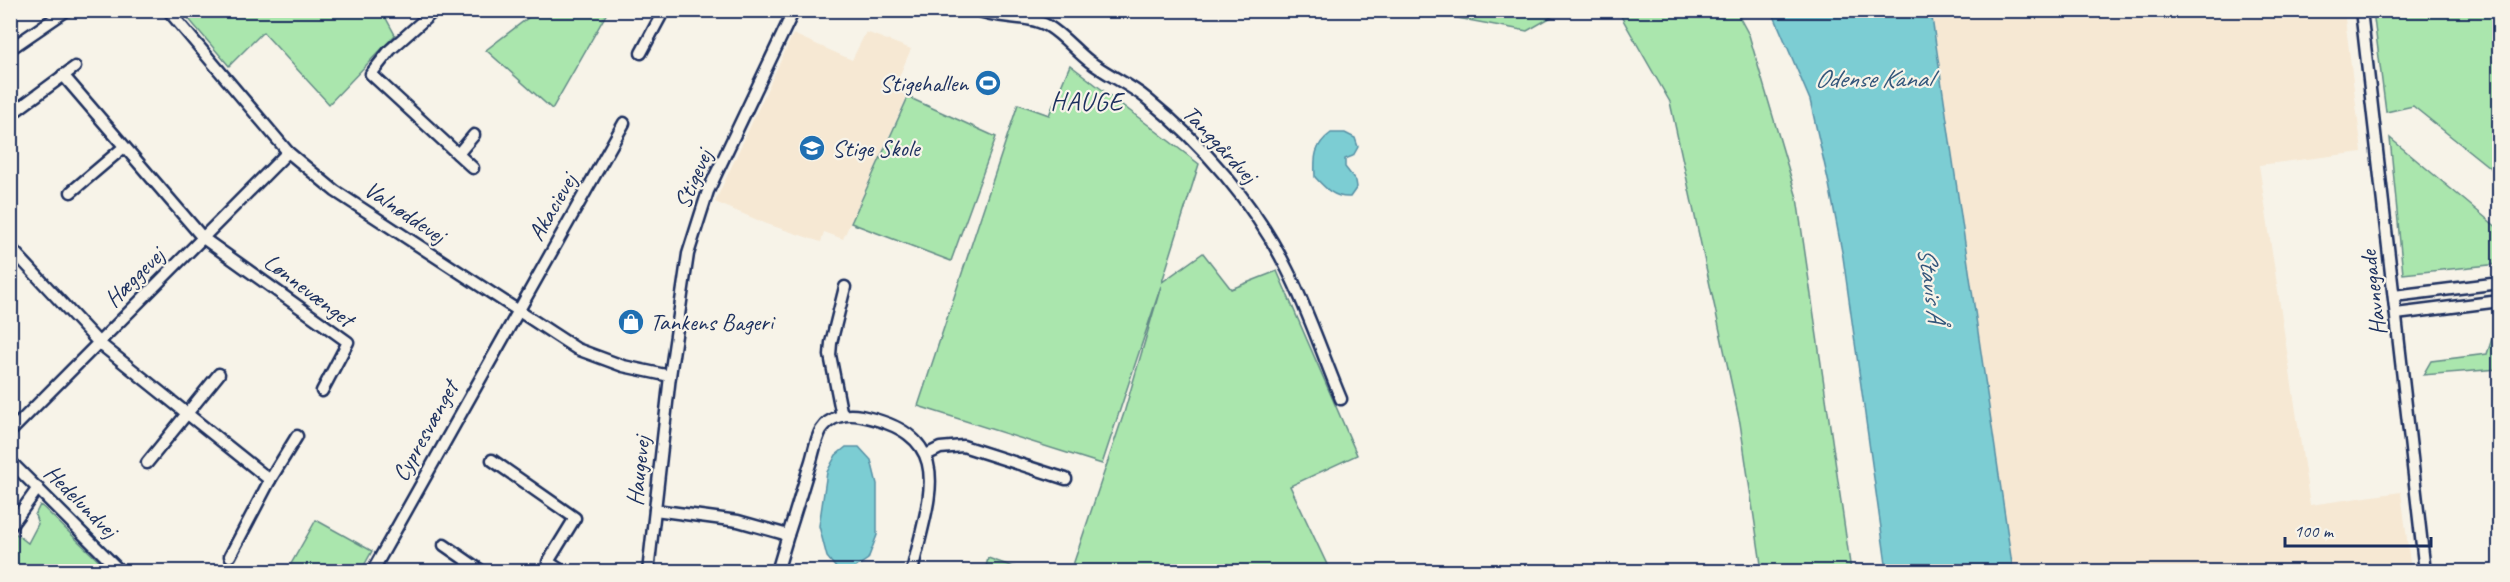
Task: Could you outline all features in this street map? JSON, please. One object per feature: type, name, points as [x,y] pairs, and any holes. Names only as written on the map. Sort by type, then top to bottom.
[{"type":"street","points":[[10,49],[68,10]]},
{"type":"street","name":"Valnøddevej","points":[[168,10],[288,152],[335,191],[577,349],[622,366],[670,376]]},
{"type":"street","points":[[435,10],[390,50],[371,74],[473,168]]},
{"type":"street","points":[[641,53],[664,10]]},
{"type":"street","name":"Stigevej","points":[[670,376],[688,254],[703,201],[794,10]]},
{"type":"street","name":"Tanggårdvej","points":[[977,10],[988,15],[1031,20],[1047,26],[1090,62],[1145,98],[1223,172],[1260,222],[1287,269],[1341,399]]},
{"type":"street","name":"Havnegade","points":[[2361,10],[2424,572]]},
{"type":"street","points":[[10,115],[75,66]]},
{"type":"street","points":[[63,75],[202,238]]},
{"type":"street","name":"Akacievej","points":[[517,311],[624,123]]},
{"type":"street","points":[[458,154],[474,135]]},
{"type":"street","points":[[71,192],[124,147]]},
{"type":"street","name":"Hæggevej","points":[[10,432],[288,152]]},
{"type":"street","name":"Lønnevænget","points":[[202,238],[348,342],[322,391]]},
{"type":"street","points":[[12,252],[99,343],[270,480]]},
{"type":"street","points":[[2394,296],[2499,283]]},
{"type":"street","points":[[842,416],[830,348],[845,287]]},
{"type":"street","points":[[2396,314],[2499,301]]},
{"type":"street","name":"Cypresvænget","points":[[372,572],[517,311]]},
{"type":"street","points":[[147,463],[219,374]]},
{"type":"street","name":"Haugevej","points":[[648,572],[670,376]]},
{"type":"street","points":[[777,572],[821,430],[836,417],[861,416],[891,425],[913,438],[924,451],[930,470],[929,486],[912,572]]},
{"type":"street","points":[[230,556],[270,480],[297,436]]},
{"type":"street","points":[[924,451],[963,446],[1066,479]]},
{"type":"street","points":[[492,460],[575,518],[542,572]]},
{"type":"street","name":"Hedelundvej","points":[[10,461],[121,572]]},
{"type":"street","points":[[10,527],[38,488]]},
{"type":"street","points":[[655,510],[738,521],[788,535]]},
{"type":"street","points":[[444,545],[483,572]]},
{"type":"street","points":[[548,562],[564,572]]},
{"type":"shaded area","points":[[1931,11],[2344,11],[2362,152],[2259,165],[2310,505],[2401,492],[2411,571],[2013,571]]},
{"type":"shaded area","name":"Stige Skole","points":[[866,32],[911,49],[895,86],[908,94],[843,239],[824,232],[821,242],[767,224],[715,202],[793,34],[852,60]]},
{"type":"green space","points":[[182,11],[382,11],[395,35],[329,104],[263,32],[229,66]]},
{"type":"green space","points":[[537,11],[608,11],[552,109],[486,50]]},
{"type":"green space","points":[[1420,11],[1562,11],[1527,31]]},
{"type":"green space","points":[[1618,11],[1736,11],[1749,35],[1797,198],[1851,571],[1762,571],[1740,423],[1670,102]]},
{"type":"green space","points":[[2373,11],[2499,11],[2499,175],[2413,106],[2386,112]]},
{"type":"green space","points":[[1070,65],[1199,164],[1162,282],[1203,253],[1231,289],[1277,271],[1357,455],[1290,486],[1330,571],[1071,571],[1124,413],[1161,286],[1102,464],[918,406],[1018,104],[1049,115]]},
{"type":"green space","points":[[908,97],[996,137],[951,261],[851,223]]},
{"type":"green space","points":[[2390,138],[2499,229],[2499,264],[2403,274]]},
{"type":"green space","points":[[2499,317],[2499,369],[2423,375],[2431,361],[2487,354]]},
{"type":"green space","points":[[40,505],[109,571],[11,571],[11,539],[15,533],[28,543],[38,524],[35,515]]},
{"type":"green space","points":[[316,520],[372,551],[361,571],[287,571]]},
{"type":"green space","points":[[988,558],[1025,571],[985,571]]},
{"type":"water","name":"Odense Kanal","points":[[1772,11],[1931,11],[2013,571],[1887,571],[1843,257],[1829,184],[1810,100]]},
{"type":"water","points":[[1331,133],[1345,133],[1355,138],[1358,147],[1353,156],[1345,159],[1345,167],[1356,181],[1357,187],[1350,197],[1335,194],[1315,177],[1316,152],[1321,142]]},
{"type":"water","points":[[846,447],[859,447],[871,460],[877,484],[877,535],[868,559],[850,571],[837,569],[827,557],[819,526],[827,472],[836,455]]},
{"type":"place","name":"Stigehallen","points":[[988,83]]},
{"type":"place","name":"Stige Skole","points":[[812,148]]},
{"type":"place","name":"Tankens Bageri","points":[[631,322]]},
{"type":"district","name":"HAUGE","points":[[1087,101]]},
{"type":"water label","name":"Stavis Å","points":[[1932,284]]}]
